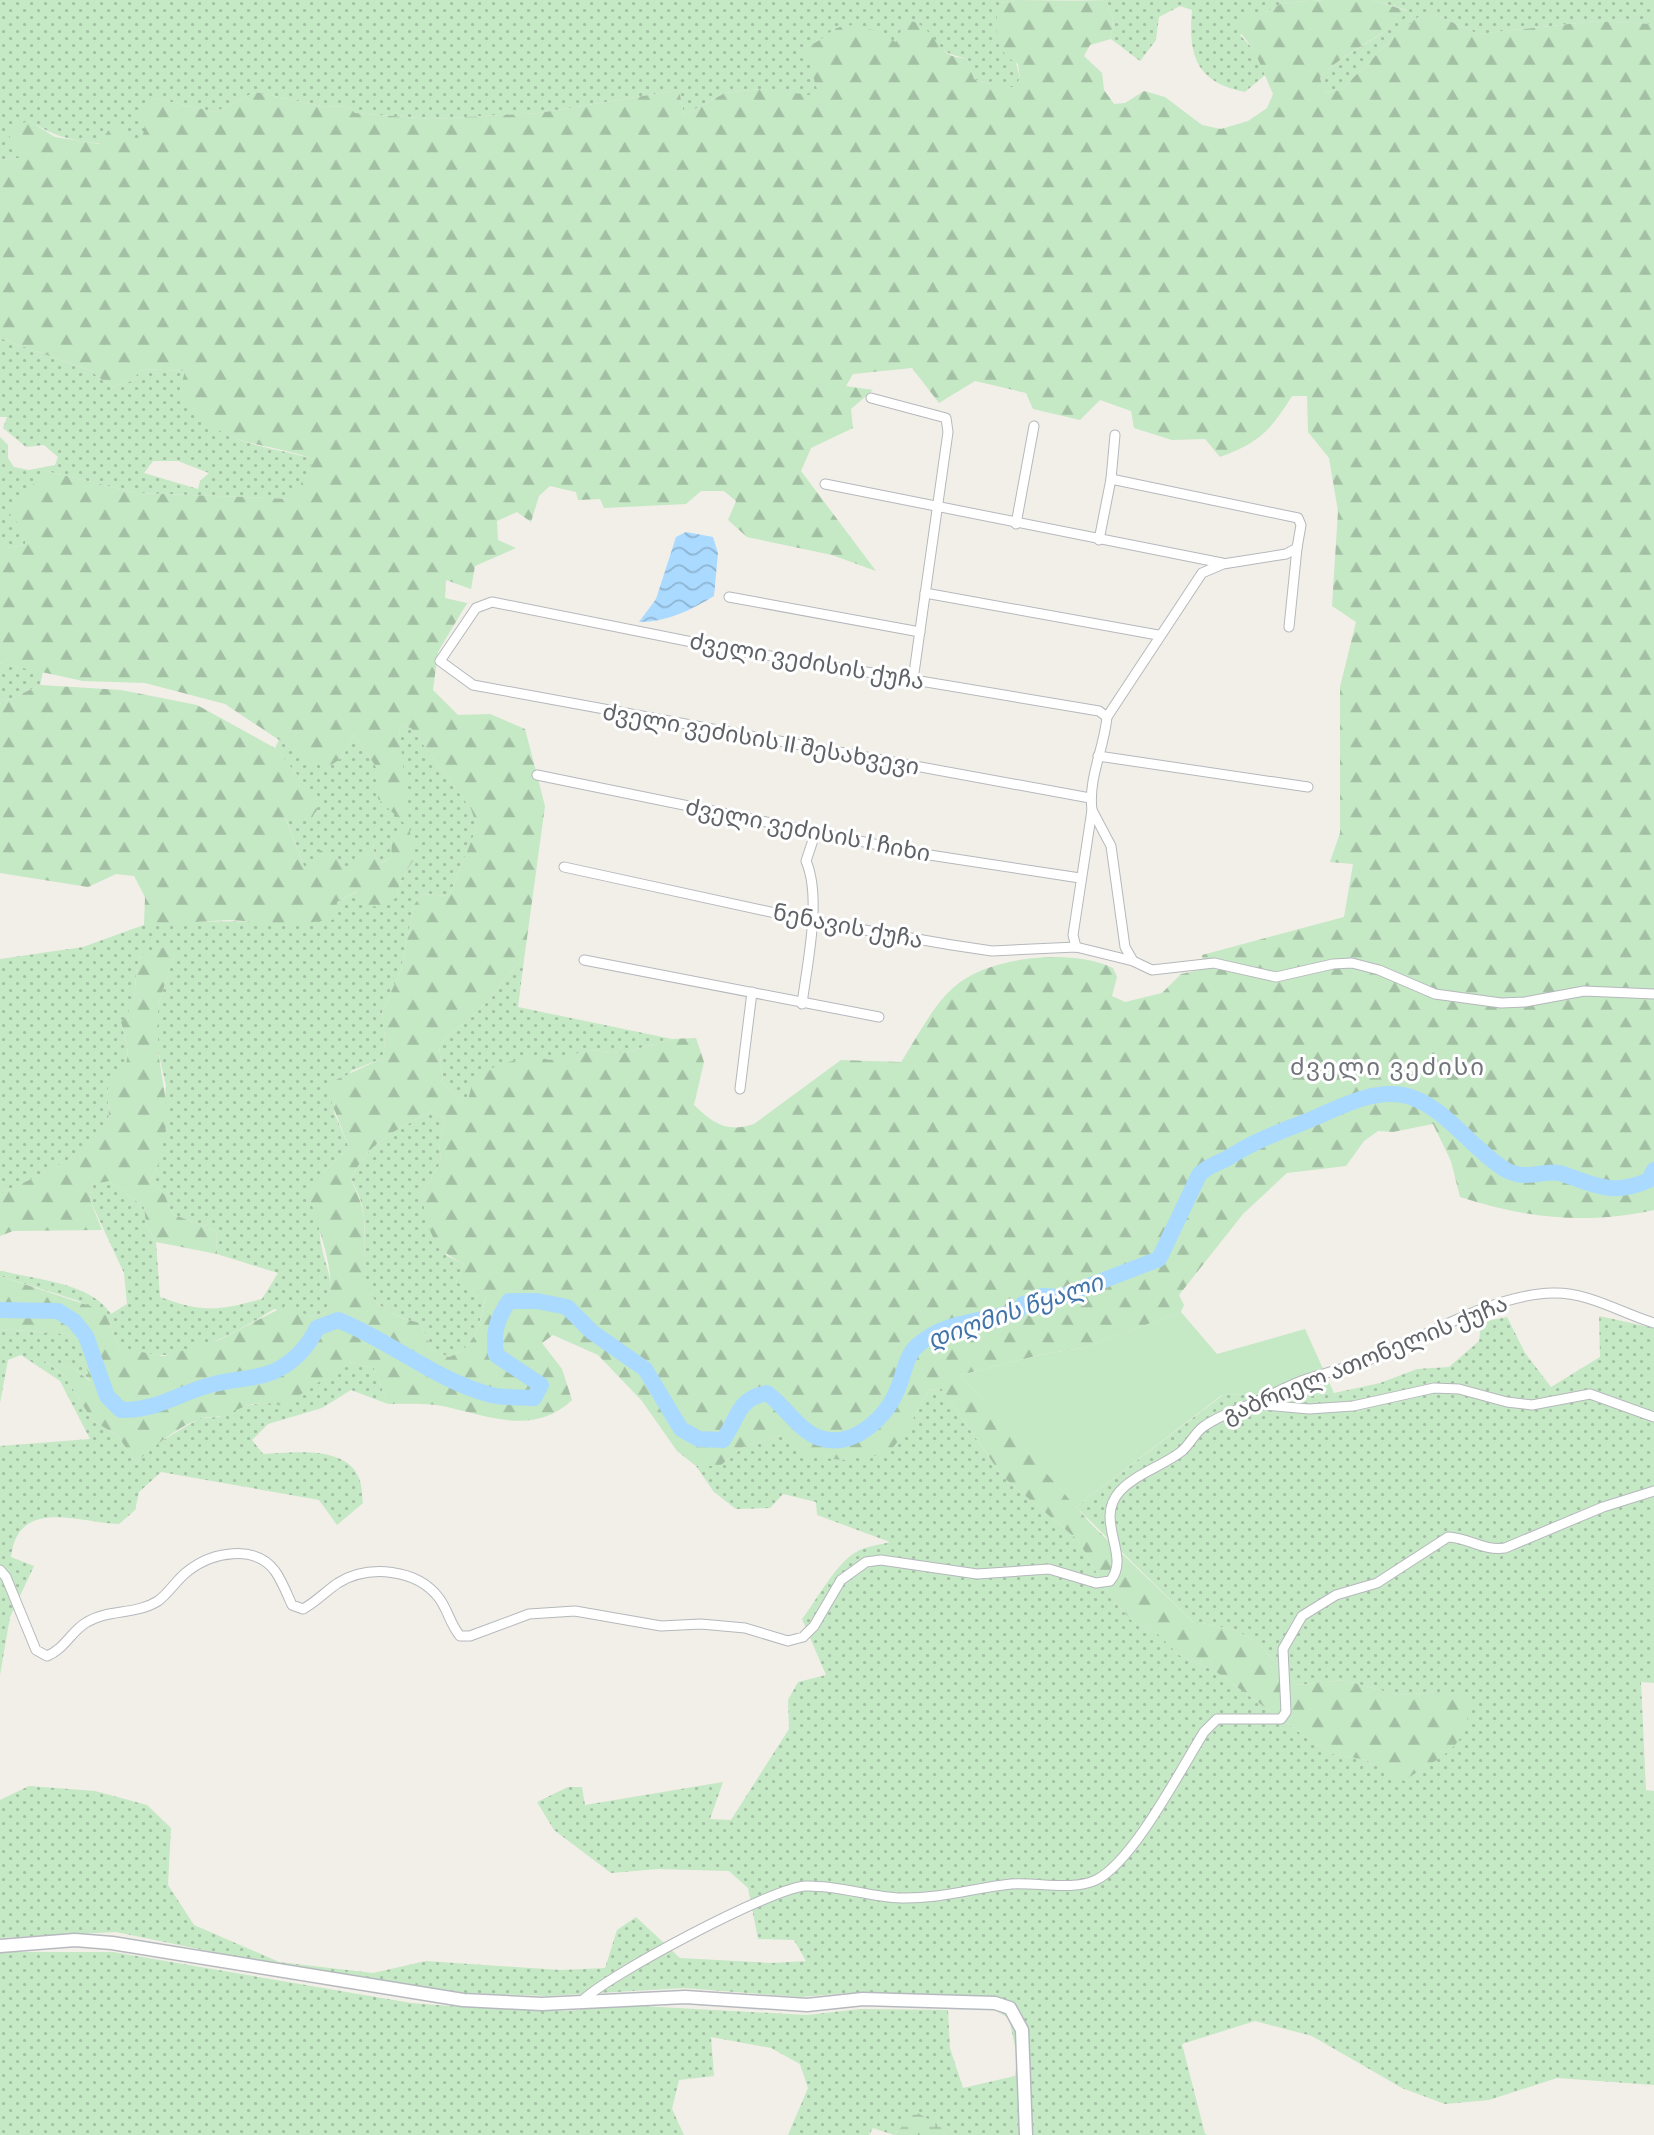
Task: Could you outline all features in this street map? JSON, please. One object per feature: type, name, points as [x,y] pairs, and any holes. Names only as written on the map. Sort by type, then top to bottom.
[{"type":"street","points":[[871,398],[946,418],[948,432],[913,680]]},
{"type":"street","points":[[1016,524],[1034,426]]},
{"type":"street","points":[[1099,540],[1111,479],[1115,435]]},
{"type":"street","points":[[1111,479],[1298,518],[1301,525],[1289,627]]},
{"type":"street","points":[[825,484],[1223,564]]},
{"type":"street","points":[[1297,548],[1286,554],[1223,564],[1202,573],[1158,635],[1107,718],[1090,798],[1092,810],[1111,846],[1119,887],[1120,924],[1125,947],[1133,961],[1152,970],[1214,963],[1238,966],[1276,978],[1333,964],[1352,963],[1379,970],[1404,983],[1434,993],[1501,1003],[1525,1002],[1584,991],[1654,994]]},
{"type":"street","points":[[925,593],[1158,635]]},
{"type":"street","points":[[729,597],[920,632]]},
{"type":"street","name":"ძველი ვეძისის ქუჩა","points":[[440,661],[476,608],[492,602],[717,647],[1084,706],[1107,718]]},
{"type":"street","name":"ძველი ვეძისის II შესახვევი","points":[[440,661],[473,685],[1090,798]]},
{"type":"street","points":[[1098,756],[1308,787]]},
{"type":"street","name":"ძველი ვეძისის I ჩიხი","points":[[537,775],[923,854],[1080,878]]},
{"type":"street","points":[[1076,947],[1073,935],[1092,810]]},
{"type":"street","points":[[802,1003],[812,921],[811,872],[806,861],[816,831]]},
{"type":"street","name":"ნენავის ქუჩა","points":[[564,867],[812,921],[992,951],[1076,947],[1133,961]]},
{"type":"street","points":[[584,960],[879,1017]]},
{"type":"street","points":[[740,1089],[752,992]]},
{"type":"street","name":"გაბრიელ ათონელის ქუჩა","points":[[0,1570],[6,1577],[36,1650],[47,1656],[58,1652],[89,1620],[139,1610],[158,1600],[189,1570],[204,1562],[221,1555],[245,1554],[260,1557],[275,1571],[292,1605],[303,1609],[341,1581],[364,1574],[404,1574],[426,1585],[441,1600],[446,1616],[460,1636],[470,1636],[529,1614],[575,1611],[662,1626],[701,1624],[745,1628],[788,1641],[803,1637],[814,1626],[841,1580],[866,1562],[898,1561],[977,1574],[1049,1569],[1096,1583],[1110,1581],[1116,1574],[1117,1563],[1108,1524],[1110,1509],[1119,1492],[1152,1467],[1182,1451],[1202,1428],[1222,1415],[1252,1404],[1264,1396],[1384,1354],[1418,1336],[1519,1297],[1555,1293],[1587,1297],[1620,1313],[1654,1323]]},
{"type":"street","points":[[1252,1404],[1309,1409],[1353,1406],[1434,1388],[1446,1388],[1532,1405],[1590,1394],[1654,1417]]},
{"type":"street","points":[[582,2001],[594,1988],[663,1949],[783,1891],[806,1885],[901,1898],[947,1896],[1033,1882],[1076,1884],[1094,1881],[1106,1873],[1133,1845],[1204,1732],[1217,1719],[1281,1719],[1286,1712],[1283,1648],[1302,1616],[1336,1595],[1377,1583],[1448,1537],[1460,1538],[1492,1550],[1505,1548],[1603,1507],[1654,1492]]},
{"type":"street","points":[[0,1946],[75,1940],[112,1943],[463,2000],[542,2004],[685,1997],[807,2004],[863,1999],[1002,2006],[1010,2008],[1022,2030],[1026,2135]]},
{"type":"green space","points":[[0,0],[1016,0],[1000,3],[1020,78],[1016,87],[1006,88],[995,79],[988,84],[974,79],[967,59],[950,54],[904,26],[896,43],[834,29],[819,44],[819,97],[759,89],[725,93],[684,115],[679,90],[539,113],[431,119],[355,113],[348,106],[326,107],[255,92],[215,112],[154,98],[142,144],[83,142],[57,135],[29,121],[19,158],[0,160]]},
{"type":"green space","points":[[1016,0],[1106,1],[1113,19],[1111,39],[1090,45],[1084,56],[1102,73],[1104,90],[1114,104],[1125,103],[1144,91],[1165,97],[1202,125],[1221,129],[1248,121],[1267,108],[1273,94],[1254,50],[1236,27],[1238,14],[1259,16],[1282,3],[1372,0],[1408,11],[1398,21],[1330,68],[1320,78],[1324,92],[1341,90],[1418,17],[1434,14],[1478,34],[1596,21],[1654,24],[1654,1210],[1629,1215],[1580,1218],[1532,1214],[1484,1204],[1460,1197],[1451,1161],[1433,1124],[1393,1132],[1378,1131],[1364,1141],[1346,1166],[1287,1173],[1243,1214],[1179,1295],[1184,1305],[1181,1312],[1083,1348],[1044,1354],[961,1375],[1091,1524],[1192,1621],[1235,1630],[1257,1642],[1297,1685],[1344,1680],[1398,1695],[1439,1692],[1469,1697],[1465,1729],[1459,1740],[1442,1757],[1404,1781],[1366,1760],[1333,1754],[1314,1743],[1215,1671],[1179,1655],[1157,1633],[1131,1620],[1111,1598],[1078,1540],[1003,1477],[941,1388],[928,1391],[908,1428],[888,1454],[843,1460],[806,1456],[782,1435],[743,1447],[720,1466],[696,1466],[677,1451],[642,1401],[598,1355],[553,1335],[542,1343],[562,1369],[572,1400],[542,1418],[509,1420],[435,1405],[388,1404],[374,1368],[349,1362],[283,1406],[257,1403],[190,1423],[166,1438],[136,1463],[118,1436],[92,1420],[65,1376],[42,1359],[70,1366],[90,1381],[80,1339],[67,1334],[0,1329],[0,1276],[96,1308],[106,1314],[119,1348],[164,1356],[219,1340],[287,1305],[311,1317],[326,1312],[330,1298],[329,1268],[309,1194],[324,1172],[349,1148],[325,1085],[383,1058],[385,1039],[382,1012],[401,970],[414,905],[422,894],[449,896],[477,827],[471,809],[411,728],[399,726],[413,861],[401,879],[397,897],[382,908],[368,905],[357,891],[337,902],[336,919],[283,926],[229,920],[144,925],[145,897],[134,876],[116,874],[88,887],[0,873],[0,704],[40,685],[121,690],[197,705],[275,748],[309,789],[317,810],[309,821],[285,817],[305,869],[321,850],[336,857],[351,874],[355,857],[373,844],[375,857],[382,863],[391,858],[392,839],[407,826],[378,799],[380,773],[354,734],[342,758],[331,765],[312,762],[225,704],[145,683],[83,681],[0,663],[0,549],[25,545],[26,533],[7,511],[46,471],[137,493],[293,499],[314,459],[239,440],[209,424],[180,390],[185,371],[142,369],[131,381],[111,387],[91,371],[0,338],[0,160],[19,158],[6,128],[29,121],[55,137],[99,144],[112,125],[141,144],[145,125],[138,112],[154,98],[215,112],[255,92],[326,107],[348,106],[355,113],[431,119],[539,113],[679,90],[684,115],[725,93],[759,89],[819,96],[804,46],[848,25],[865,28],[896,42],[905,21],[920,24],[950,55],[967,59],[974,79],[988,84],[995,79],[1003,80],[1006,88],[1015,87],[1020,78],[1018,64],[1004,53],[997,38],[996,21],[1000,3]],"holes":[[[912,368],[939,403],[975,381],[1026,393],[1033,409],[1080,420],[1100,400],[1131,411],[1134,428],[1172,440],[1205,439],[1220,457],[1254,441],[1270,427],[1292,396],[1307,396],[1308,432],[1329,458],[1338,511],[1332,606],[1356,622],[1340,687],[1340,833],[1330,862],[1353,864],[1344,917],[1202,955],[1204,969],[1181,974],[1162,993],[1125,1002],[1112,996],[1117,977],[1113,968],[1096,962],[1076,958],[1031,958],[987,968],[969,976],[946,994],[901,1062],[841,1060],[754,1124],[744,1127],[721,1125],[694,1105],[704,1062],[696,1038],[672,1039],[623,1053],[590,1050],[550,1060],[532,1056],[497,1065],[473,1081],[466,1108],[443,1083],[439,1045],[484,1005],[512,970],[524,960],[545,806],[525,729],[490,714],[458,715],[433,690],[438,652],[467,603],[445,598],[446,580],[471,589],[475,566],[516,548],[498,540],[497,521],[517,512],[531,522],[539,496],[550,486],[576,492],[578,500],[600,499],[604,508],[686,504],[701,491],[724,491],[736,501],[728,520],[747,537],[832,555],[876,571],[801,471],[811,448],[853,428],[851,409],[873,390],[846,386],[853,374]],[[431,1111],[445,1119],[439,1143],[441,1162],[421,1194],[429,1227],[437,1244],[452,1258],[464,1264],[456,1282],[486,1296],[476,1332],[466,1347],[449,1357],[432,1350],[420,1323],[398,1316],[382,1307],[373,1297],[367,1286],[365,1272],[363,1215],[351,1179],[375,1145]]]},
{"type":"green space","points":[[1073,0],[1325,0],[1282,3],[1259,16],[1240,35],[1254,50],[1265,75],[1245,92],[1215,81],[1199,64],[1192,41],[1192,10],[1180,6],[1159,17],[1156,40],[1140,61],[1111,39],[1113,19],[1106,1]]},
{"type":"green space","points":[[1372,0],[1654,0],[1654,24],[1596,21],[1478,34],[1434,14],[1393,38],[1341,90],[1323,92],[1320,78],[1330,68],[1387,29],[1407,10]]},
{"type":"green space","points":[[0,338],[91,371],[111,387],[131,381],[142,369],[186,371],[180,390],[208,422],[239,440],[315,459],[294,499],[137,493],[46,471],[25,545],[0,549],[0,437],[8,445],[8,458],[14,467],[29,470],[55,465],[58,457],[44,445],[26,447],[3,428],[7,417],[0,417]],"holes":[[[153,461],[178,461],[209,473],[200,481],[198,489],[144,473]]]},
{"type":"green space","points":[[0,663],[43,672],[40,685],[0,704]]},
{"type":"green space","points":[[399,726],[411,728],[471,809],[477,827],[449,896],[422,894],[414,905],[401,970],[382,1012],[385,1039],[383,1058],[351,1071],[334,1112],[349,1148],[324,1172],[321,1244],[331,1284],[326,1312],[311,1317],[274,1309],[220,1339],[175,1354],[151,1354],[119,1348],[106,1314],[76,1300],[0,1276],[0,1271],[3,1271],[63,1284],[91,1295],[111,1314],[127,1304],[124,1273],[90,1200],[93,1184],[110,1181],[144,1207],[146,1224],[156,1242],[160,1297],[200,1308],[234,1306],[262,1299],[278,1273],[217,1254],[216,1231],[172,1214],[165,1195],[150,1181],[159,1164],[166,1086],[158,1051],[158,1006],[174,955],[141,955],[132,1005],[121,1023],[127,1058],[122,1072],[108,1088],[109,1117],[103,1135],[60,1164],[0,1194],[0,959],[83,947],[152,922],[316,921],[335,919],[337,902],[358,891],[397,897],[401,879],[413,861],[408,826],[392,839],[391,858],[381,863],[375,857],[373,844],[351,875],[336,857],[305,869],[285,816],[309,789],[275,748],[279,740],[312,761],[342,758],[354,734],[380,773],[407,825]]},
{"type":"green space","points":[[167,946],[174,955],[158,1006],[158,1051],[168,1115],[159,1164],[150,1181],[165,1195],[172,1214],[216,1231],[217,1254],[156,1242],[146,1224],[144,1207],[110,1181],[93,1184],[90,1200],[102,1230],[13,1231],[0,1236],[0,1194],[77,1154],[103,1134],[109,1116],[108,1087],[122,1071],[127,1058],[121,1022],[132,1005],[141,955]]},
{"type":"green space","points":[[524,960],[518,1007],[672,1039],[623,1053],[590,1050],[550,1061],[532,1056],[466,1108],[443,1083],[439,1045],[484,1005],[512,970]]},
{"type":"green space","points":[[431,1111],[445,1119],[439,1143],[441,1162],[421,1194],[447,1256],[464,1264],[456,1282],[486,1295],[476,1332],[466,1347],[449,1357],[432,1350],[420,1323],[395,1314],[378,1304],[369,1292],[365,1278],[365,1226],[362,1205],[351,1179],[375,1145]]},
{"type":"green space","points":[[1181,1312],[1217,1354],[1305,1329],[1334,1393],[1222,1395],[1076,1507],[961,1375],[1044,1354],[1083,1348]]},
{"type":"green space","points":[[1599,1316],[1654,1328],[1654,1683],[1641,1682],[1646,1790],[1654,1791],[1654,2085],[1557,2078],[1489,2100],[1445,2104],[1402,2088],[1312,2036],[1255,2021],[1182,2044],[1205,2134],[1208,2135],[945,2135],[940,2126],[897,2131],[894,2135],[873,2128],[869,2135],[788,2135],[808,2088],[800,2064],[771,2048],[711,2037],[714,2076],[679,2080],[672,2109],[684,2135],[0,2135],[0,1952],[113,1952],[411,2003],[463,2007],[567,2011],[623,2005],[807,2015],[860,2009],[948,2010],[950,2048],[963,2088],[1015,2076],[1017,2056],[1009,2018],[996,2011],[988,1998],[847,1993],[801,1997],[684,1988],[547,1996],[465,1993],[252,1960],[116,1932],[0,1938],[0,1800],[29,1786],[95,1791],[147,1805],[171,1828],[168,1885],[194,1925],[279,1962],[373,1973],[426,1961],[560,1970],[605,1968],[617,1930],[636,1917],[680,1958],[771,1963],[806,1961],[794,1940],[758,1939],[748,1888],[729,1871],[658,1869],[611,1873],[554,1830],[537,1802],[568,1787],[582,1787],[585,1805],[723,1782],[710,1819],[731,1820],[789,1729],[788,1700],[798,1682],[826,1675],[802,1619],[835,1572],[850,1556],[865,1548],[890,1542],[817,1515],[816,1502],[783,1494],[770,1508],[736,1509],[714,1492],[696,1466],[720,1466],[743,1447],[782,1435],[908,1428],[928,1391],[941,1388],[1003,1477],[1078,1540],[1111,1598],[1131,1620],[1157,1633],[1179,1655],[1215,1671],[1314,1743],[1333,1754],[1366,1760],[1404,1780],[1439,1692],[1398,1695],[1344,1680],[1297,1685],[1257,1642],[1235,1630],[1192,1621],[1076,1507],[1223,1395],[1334,1393],[1380,1383],[1417,1369],[1449,1367],[1479,1341],[1481,1322],[1507,1317],[1525,1353],[1551,1387],[1600,1357]]},
{"type":"green space","points":[[0,1329],[67,1334],[80,1339],[91,1381],[70,1366],[43,1360],[65,1376],[92,1420],[118,1436],[136,1463],[155,1445],[200,1418],[219,1417],[234,1408],[267,1402],[327,1376],[349,1362],[374,1368],[388,1404],[351,1390],[322,1408],[268,1424],[252,1440],[263,1454],[318,1453],[344,1461],[354,1469],[360,1481],[363,1503],[337,1525],[319,1500],[161,1472],[139,1492],[135,1510],[119,1524],[52,1517],[37,1520],[25,1526],[16,1538],[11,1557],[34,1566],[10,1617],[0,1675],[0,1446],[90,1439],[60,1381],[21,1355],[8,1360],[0,1403]]},
{"type":"green space","points":[[916,2112],[940,2126],[945,2135],[894,2135]]},
{"type":"water","points":[[686,532],[713,537],[718,553],[714,596],[678,614],[639,622],[656,599],[676,537]]},
{"type":"waterway","name":"დიღმის წყალი","points":[[0,1310],[58,1311],[74,1321],[86,1336],[107,1396],[121,1410],[146,1407],[202,1387],[270,1373],[296,1357],[317,1328],[338,1320],[471,1388],[496,1396],[534,1398],[541,1385],[496,1355],[495,1340],[498,1321],[509,1301],[537,1301],[567,1307],[592,1332],[645,1369],[681,1429],[699,1439],[723,1440],[744,1404],[767,1393],[813,1435],[833,1440],[845,1439],[868,1428],[886,1410],[911,1354],[929,1337],[953,1326],[1018,1311],[1023,1304],[1033,1303],[1042,1296],[1060,1297],[1159,1259],[1203,1171],[1263,1139],[1348,1103],[1389,1094],[1417,1099],[1444,1117],[1494,1162],[1506,1170],[1522,1175],[1557,1173],[1606,1188],[1626,1188],[1649,1180],[1654,1170]]},
{"type":"district","name":"ძველი ვეძისი","points":[[1388,1067]]}]
